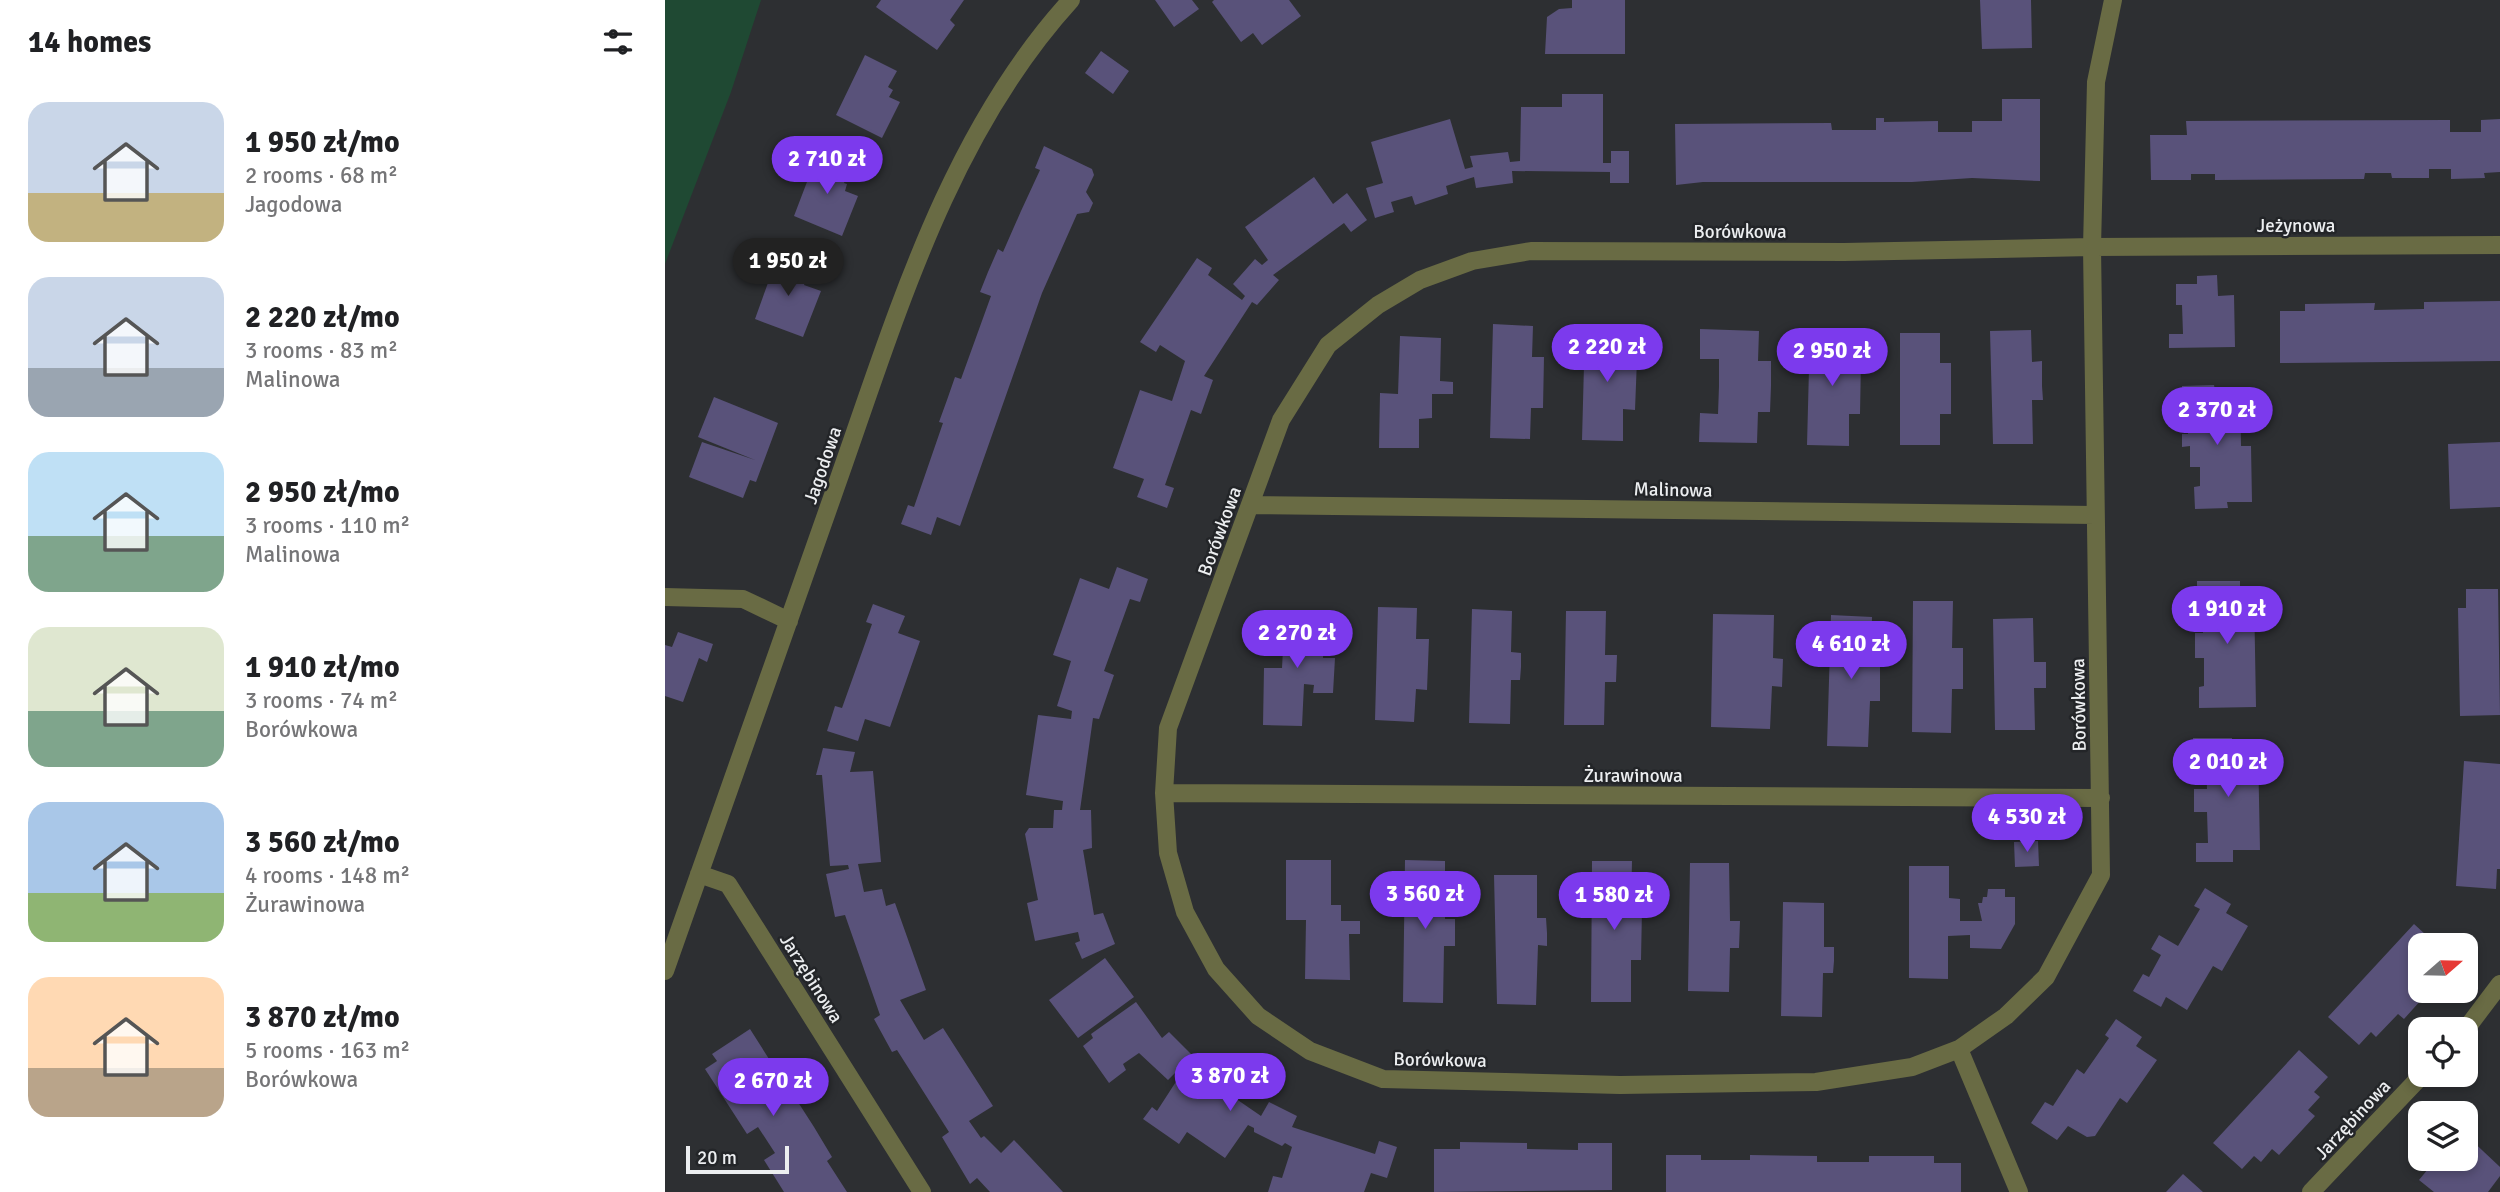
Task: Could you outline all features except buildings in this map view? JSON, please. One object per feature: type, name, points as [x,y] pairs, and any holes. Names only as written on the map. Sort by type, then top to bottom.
[{"type":"street","name":"Jagodowa","points":[[665,971],[870,390],[942,202],[1009,80],[1072,0]]},
{"type":"street","name":"Borówkowa","points":[[2092,247],[1844,252],[1531,251],[1472,261],[1420,280],[1378,305],[1328,345],[1281,420],[1168,728],[1164,793],[1168,853],[1185,912],[1216,969],[1258,1016],[1310,1051],[1383,1079],[1620,1085],[1816,1082],[1912,1067],[1959,1049],[2006,1016],[2046,977],[2101,875],[2092,247],[2096,82],[2113,0]]},
{"type":"street","name":"Jeżynowa","points":[[2092,247],[2500,244]]},
{"type":"street","name":"Malinowa","points":[[1251,505],[2095,515]]},
{"type":"street","points":[[665,597],[743,599],[789,621]]},
{"type":"street","name":"Żurawinowa","points":[[1164,793],[2101,798]]},
{"type":"street","name":"Jarzębinowa","points":[[699,874],[728,884],[922,1192]]},
{"type":"street","points":[[2475,1017],[2500,984]]},
{"type":"street","points":[[1959,1049],[2019,1192]]},
{"type":"street","name":"Jarzębinowa","points":[[2311,1192],[2411,1087]]},
{"type":"green space","points":[[665,0],[761,0],[731,92],[665,264]]}]
